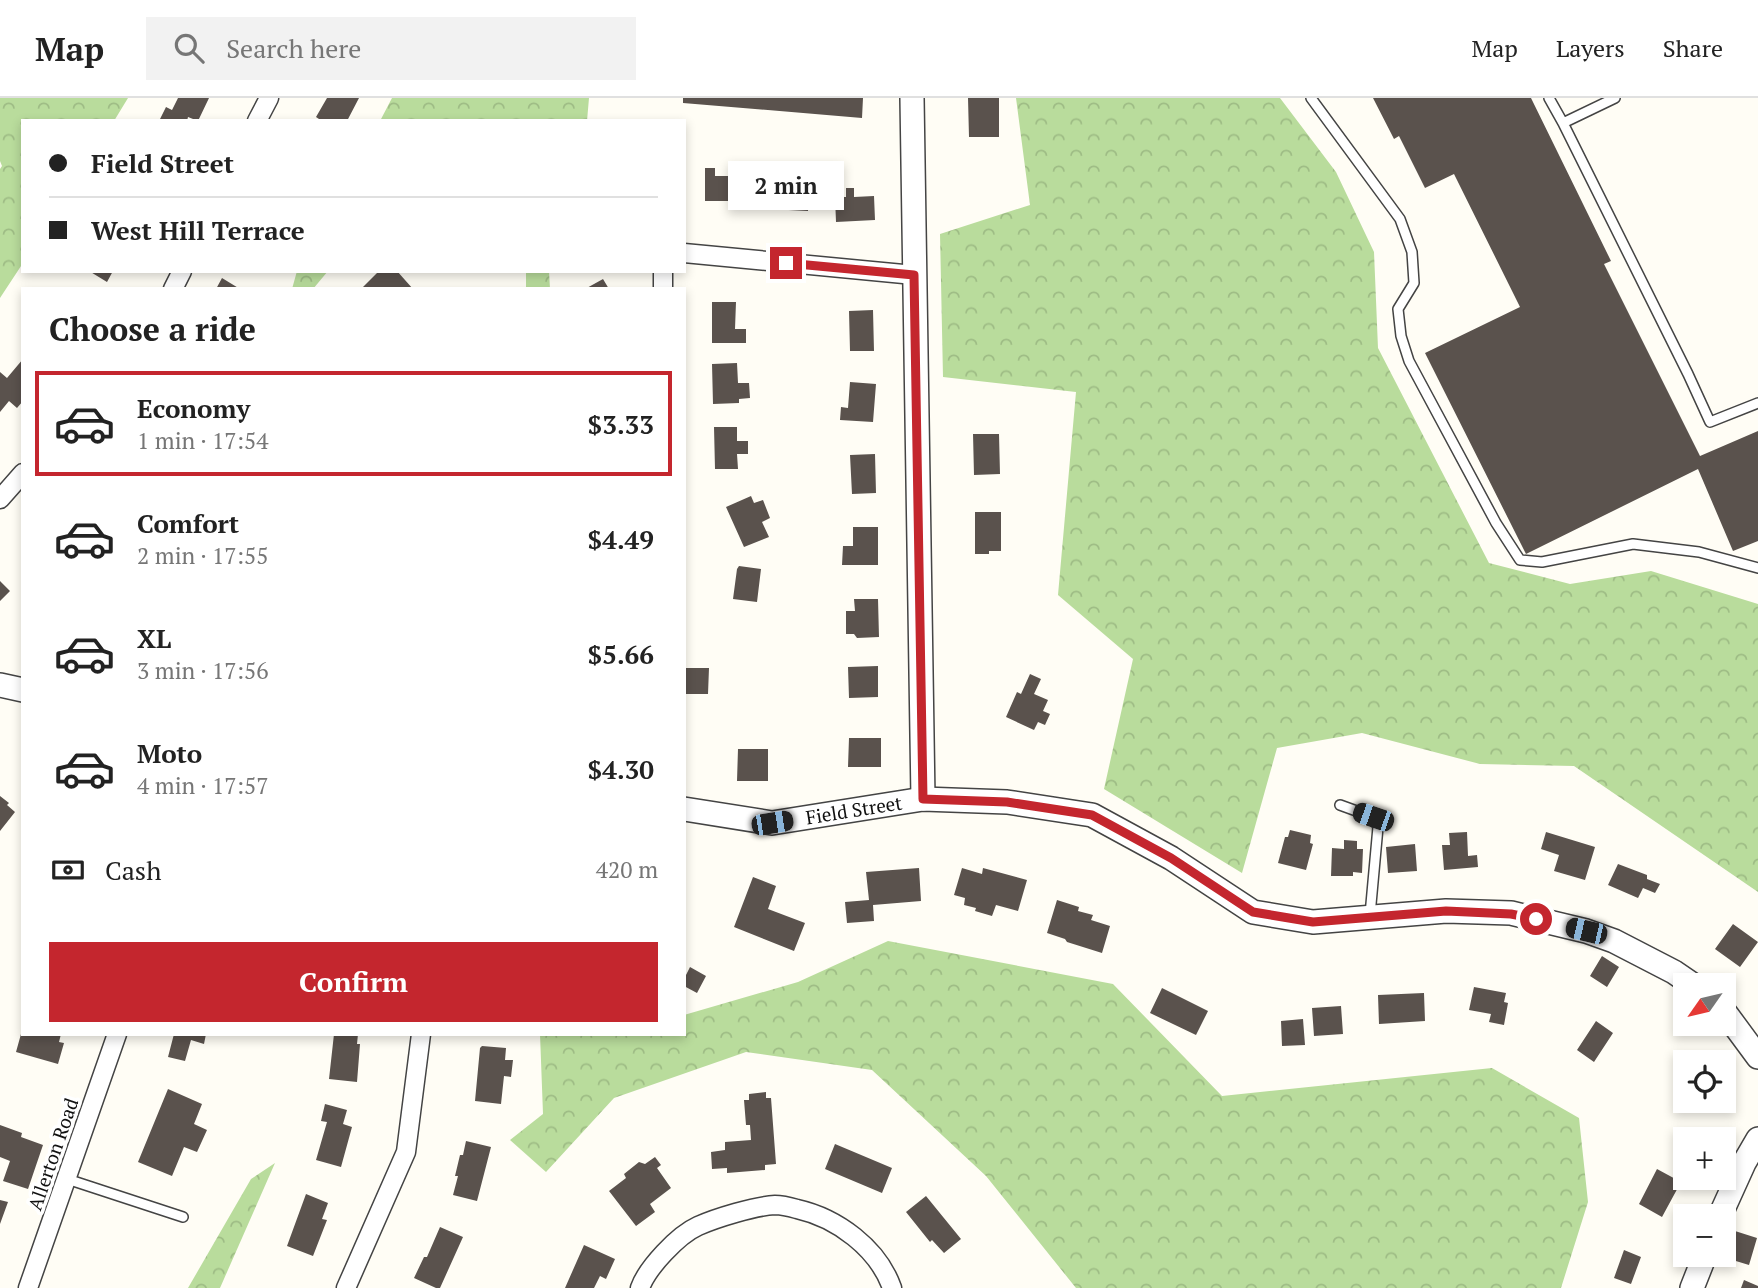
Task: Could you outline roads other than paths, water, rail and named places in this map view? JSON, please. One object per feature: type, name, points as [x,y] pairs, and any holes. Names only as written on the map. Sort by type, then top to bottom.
[{"type":"street","points":[[258,119],[269,98]]},
{"type":"street","points":[[912,98],[923,799]]},
{"type":"street","points":[[686,253],[914,275]]},
{"type":"street","points":[[0,499],[21,475]]},
{"type":"street","points":[[0,685],[21,690]]},
{"type":"street","name":"Field Street","points":[[686,809],[772,823],[923,799],[1007,802],[1092,815],[1171,858],[1253,912],[1313,922],[1446,911],[1511,914],[1586,931],[1614,941],[1675,973]]},
{"type":"street","points":[[1736,1027],[1758,1057]]},
{"type":"street","name":"Allerton Road","points":[[28,1288],[116,1036]]},
{"type":"street","points":[[346,1288],[406,1152],[421,1036]]},
{"type":"street","points":[[1725,1204],[1758,1139]]},
{"type":"street","points":[[640,1288],[642,1281],[664,1252],[696,1227],[734,1213],[777,1205],[806,1211],[835,1223],[865,1245],[892,1288]]},
{"type":"street","points":[[1692,1288],[1700,1267]]},
{"type":"lane","points":[[1311,98],[1399,219],[1412,252],[1415,283],[1398,309],[1401,336],[1409,361],[1496,523],[1520,560],[1542,562],[1633,544],[1699,552],[1758,568]]},
{"type":"lane","points":[[1549,98],[1710,422],[1758,403]]},
{"type":"lane","points":[[1563,123],[1615,98]]},
{"type":"lane","points":[[1340,805],[1373,817],[1378,827],[1370,917]]},
{"type":"lane","points":[[67,1179],[183,1217]]}]
